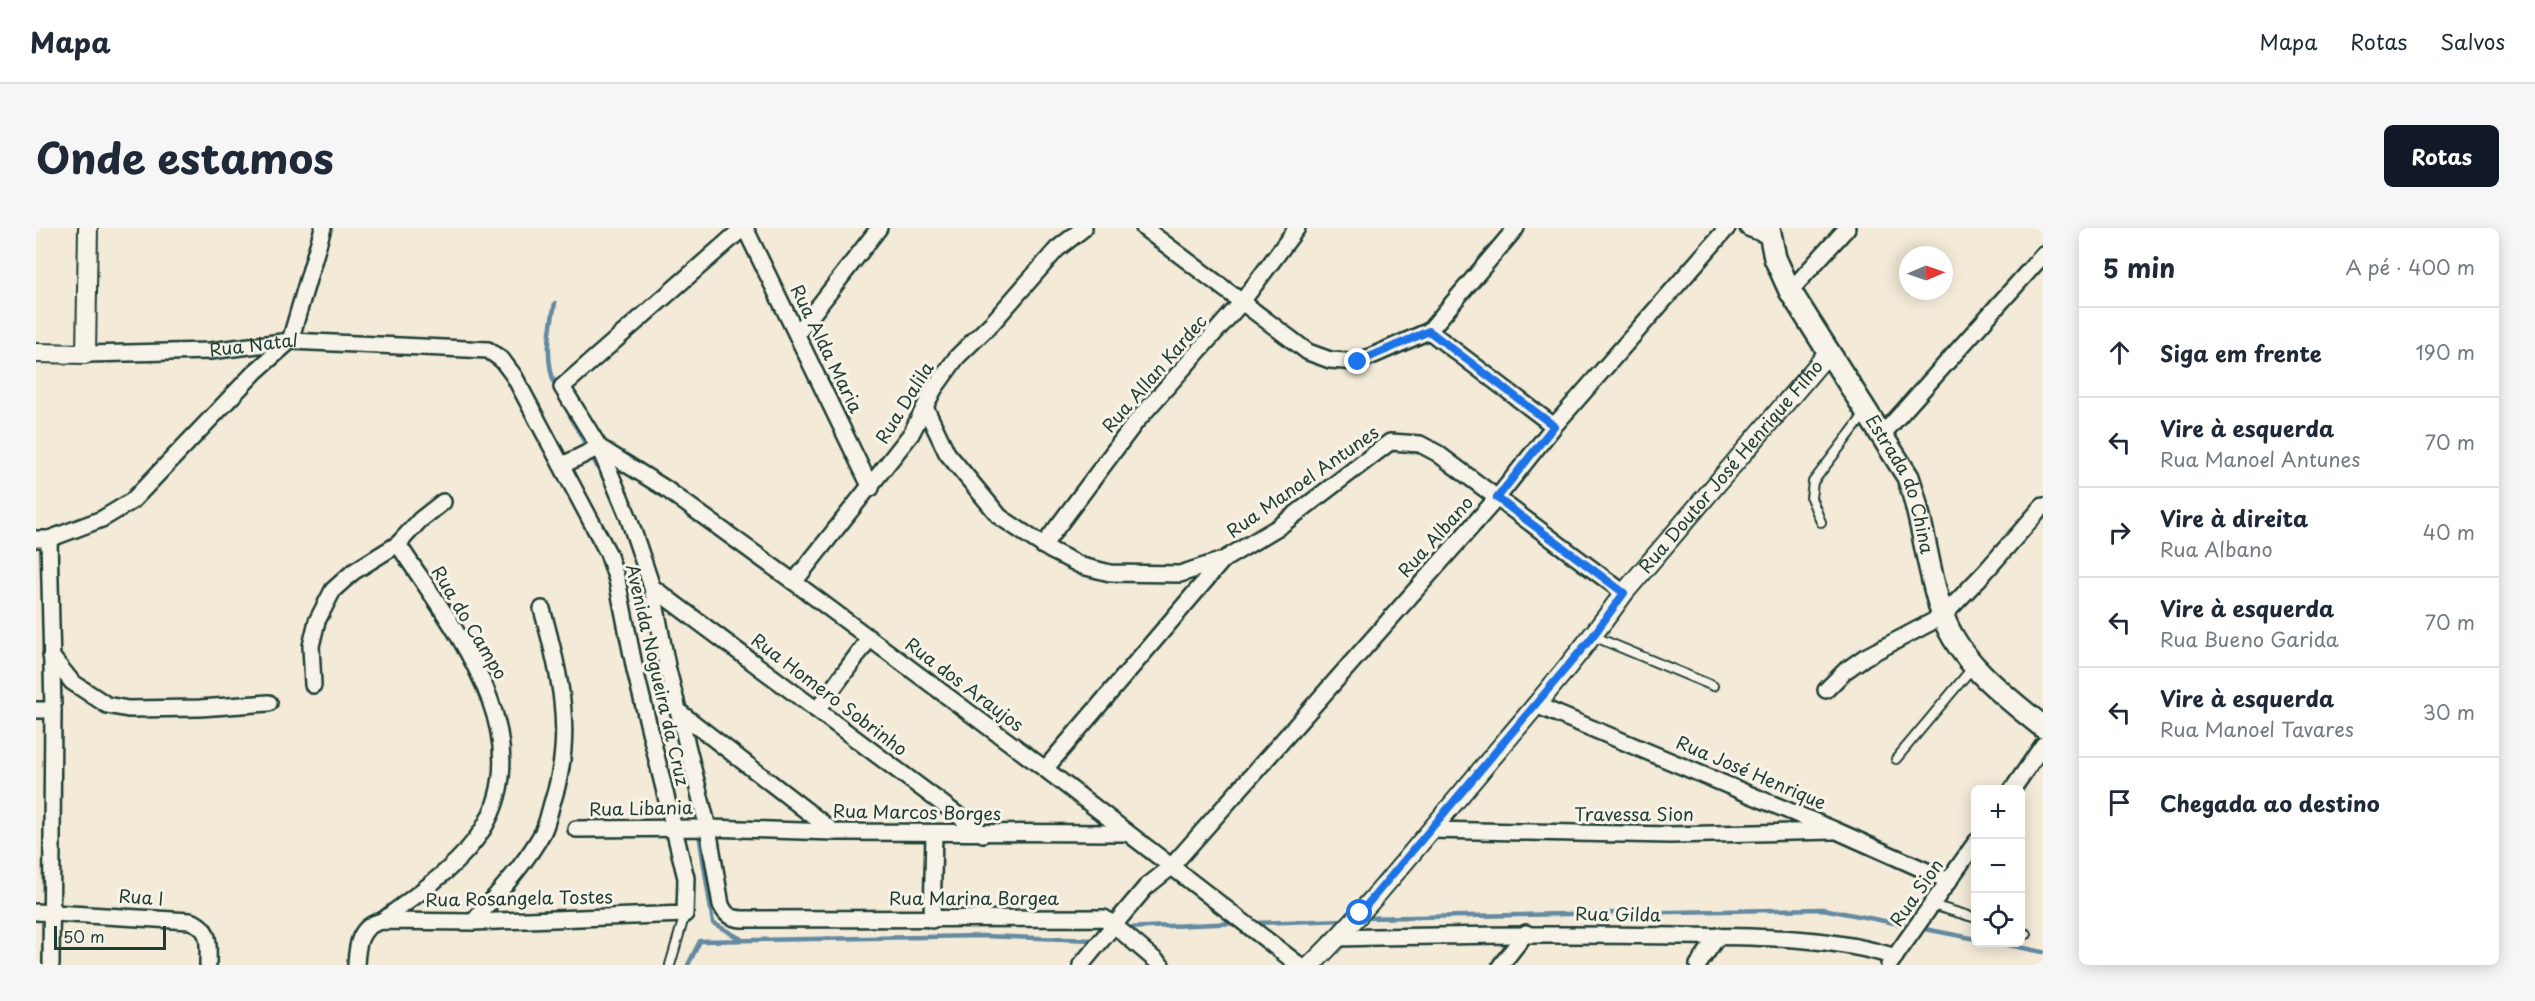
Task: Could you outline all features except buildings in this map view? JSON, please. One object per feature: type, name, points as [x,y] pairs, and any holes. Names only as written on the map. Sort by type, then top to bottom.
[{"type":"main road","name":"Estrada do China","points":[[1769,232],[1775,258],[1790,291],[1908,477],[1916,501],[1942,616],[1951,633],[1974,666],[2001,693],[2043,728]]},
{"type":"street","points":[[86,354],[88,228]]},
{"type":"street","points":[[51,965],[43,912],[53,710],[42,539],[102,519],[132,501],[255,372],[290,341],[322,228]]},
{"type":"street","name":"Rua Alda Maria","points":[[744,228],[871,488]]},
{"type":"street","name":"Avenida Nogueira da Cruz","points":[[744,228],[562,387],[628,516],[652,586],[721,905],[725,913],[732,918],[751,919]]},
{"type":"street","points":[[797,334],[879,228]]},
{"type":"street","name":"Rua Dalila","points":[[794,582],[912,434],[934,389],[957,357],[993,322],[1057,249],[1084,228]]},
{"type":"street","points":[[1144,228],[1308,352],[1330,360],[1358,362],[1429,331],[1516,228]]},
{"type":"street","name":"Rua Allan Kardec","points":[[1043,546],[1135,423],[1241,303],[1297,228]]},
{"type":"street","name":"Rua Albano","points":[[1170,868],[1497,498],[1554,426],[1727,228]]},
{"type":"street","points":[[1748,228],[1769,232]]},
{"type":"street","points":[[1790,291],[1847,228]]},
{"type":"street","points":[[1882,435],[2043,255]]},
{"type":"street","points":[[1429,331],[1554,426]]},
{"type":"street","name":"Rua Natal","points":[[36,353],[210,351],[290,341],[472,349]]},
{"type":"street","name":"Avenida Nogueira da Cruz","points":[[472,349],[488,350],[502,360],[567,463],[608,553],[617,580],[676,829],[686,878],[684,914]]},
{"type":"street","name":"Rua Doutor José Henrique Filho","points":[[1311,965],[1349,926],[1431,830],[1593,636],[1624,593],[1828,353]]},
{"type":"street","name":"Rua Manoel Antunes","points":[[925,407],[947,453],[1000,517],[1043,546],[1082,566],[1110,573],[1143,576],[1180,574],[1223,560],[1280,526],[1390,442],[1420,444],[1437,453],[1624,593]]},
{"type":"street","points":[[567,463],[595,449]]},
{"type":"street","name":"Rua dos Araujos","points":[[595,449],[666,489],[794,582],[1045,769],[1170,868],[1299,965]]},
{"type":"street","points":[[314,685],[311,646],[317,621],[333,590],[353,572],[398,544],[420,520],[443,502]]},
{"type":"street","points":[[1827,690],[1845,671],[1865,657],[1942,616],[1985,572],[2043,506]]},
{"type":"street","name":"Rua do Campo","points":[[382,921],[434,881],[482,830],[499,797],[502,748],[488,693],[462,646],[398,544]]},
{"type":"street","points":[[1045,769],[1223,560]]},
{"type":"street","name":"Rua Homero Sobrinho","points":[[652,586],[982,834]]},
{"type":"street","points":[[473,922],[520,865],[543,831],[560,776],[565,745],[562,689],[542,609]]},
{"type":"street","points":[[817,710],[869,639]]},
{"type":"street","points":[[51,656],[72,682],[107,705],[128,709],[200,708],[269,703]]},
{"type":"street","name":"Rua José Henrique","points":[[1536,705],[1837,831],[1948,881]]},
{"type":"street","points":[[36,710],[53,710]]},
{"type":"street","points":[[678,711],[834,832]]},
{"type":"street","points":[[2015,785],[2043,745]]},
{"type":"street","name":"Rua Libania","points":[[576,829],[706,828]]},
{"type":"street","name":"Rua Marcos Borges","points":[[706,828],[982,834],[1125,833]]},
{"type":"street","name":"Travessa Sion","points":[[1431,830],[1671,836],[1837,831]]},
{"type":"street","points":[[932,920],[934,833]]},
{"type":"street","name":"Rua Sion","points":[[1892,961],[1971,849]]},
{"type":"street","points":[[1081,965],[1113,932],[1146,887],[1170,868]]},
{"type":"street","name":"Rua I","points":[[43,912],[190,921],[200,924],[208,934],[208,965]]},
{"type":"street","name":"Rua Rosangela Tostes","points":[[382,921],[473,922],[684,914]]},
{"type":"street","name":"Rua Marina Borgea","points":[[751,919],[1104,918],[1113,932]]},
{"type":"street","points":[[356,965],[360,935],[370,926],[382,921]]},
{"type":"street","name":"Rua Gilda","points":[[1349,926],[1526,933],[1718,936],[1857,946],[1892,961]]},
{"type":"street","points":[[1113,932],[1161,965]]},
{"type":"street","points":[[1502,965],[1526,933]]},
{"type":"street","points":[[1698,965],[1718,936]]},
{"type":"lane","points":[[1821,522],[1811,498],[1813,482],[1866,412]]},
{"type":"lane","points":[[1593,636],[1713,686]]},
{"type":"lane","points":[[1896,759],[1974,666]]},
{"type":"lane","points":[[1932,905],[1971,917]]},
{"type":"lane","points":[[670,965],[684,914]]},
{"type":"waterway","points":[[555,303],[549,358],[557,390]]},
{"type":"waterway","points":[[561,398],[609,489]]},
{"type":"waterway","points":[[695,808],[713,923],[741,939]]},
{"type":"waterway","points":[[1363,918],[1823,909],[1971,938]]},
{"type":"waterway","points":[[1252,923],[1346,920]]},
{"type":"waterway","points":[[1124,928],[1238,923]]},
{"type":"waterway","points":[[688,965],[700,941],[982,936],[1094,940]]},
{"type":"waterway","points":[[2019,947],[2043,952]]},
{"type":"route","points":[[1358,362],[1429,331],[1554,426],[1497,498],[1624,593],[1593,636],[1360,913]]}]
